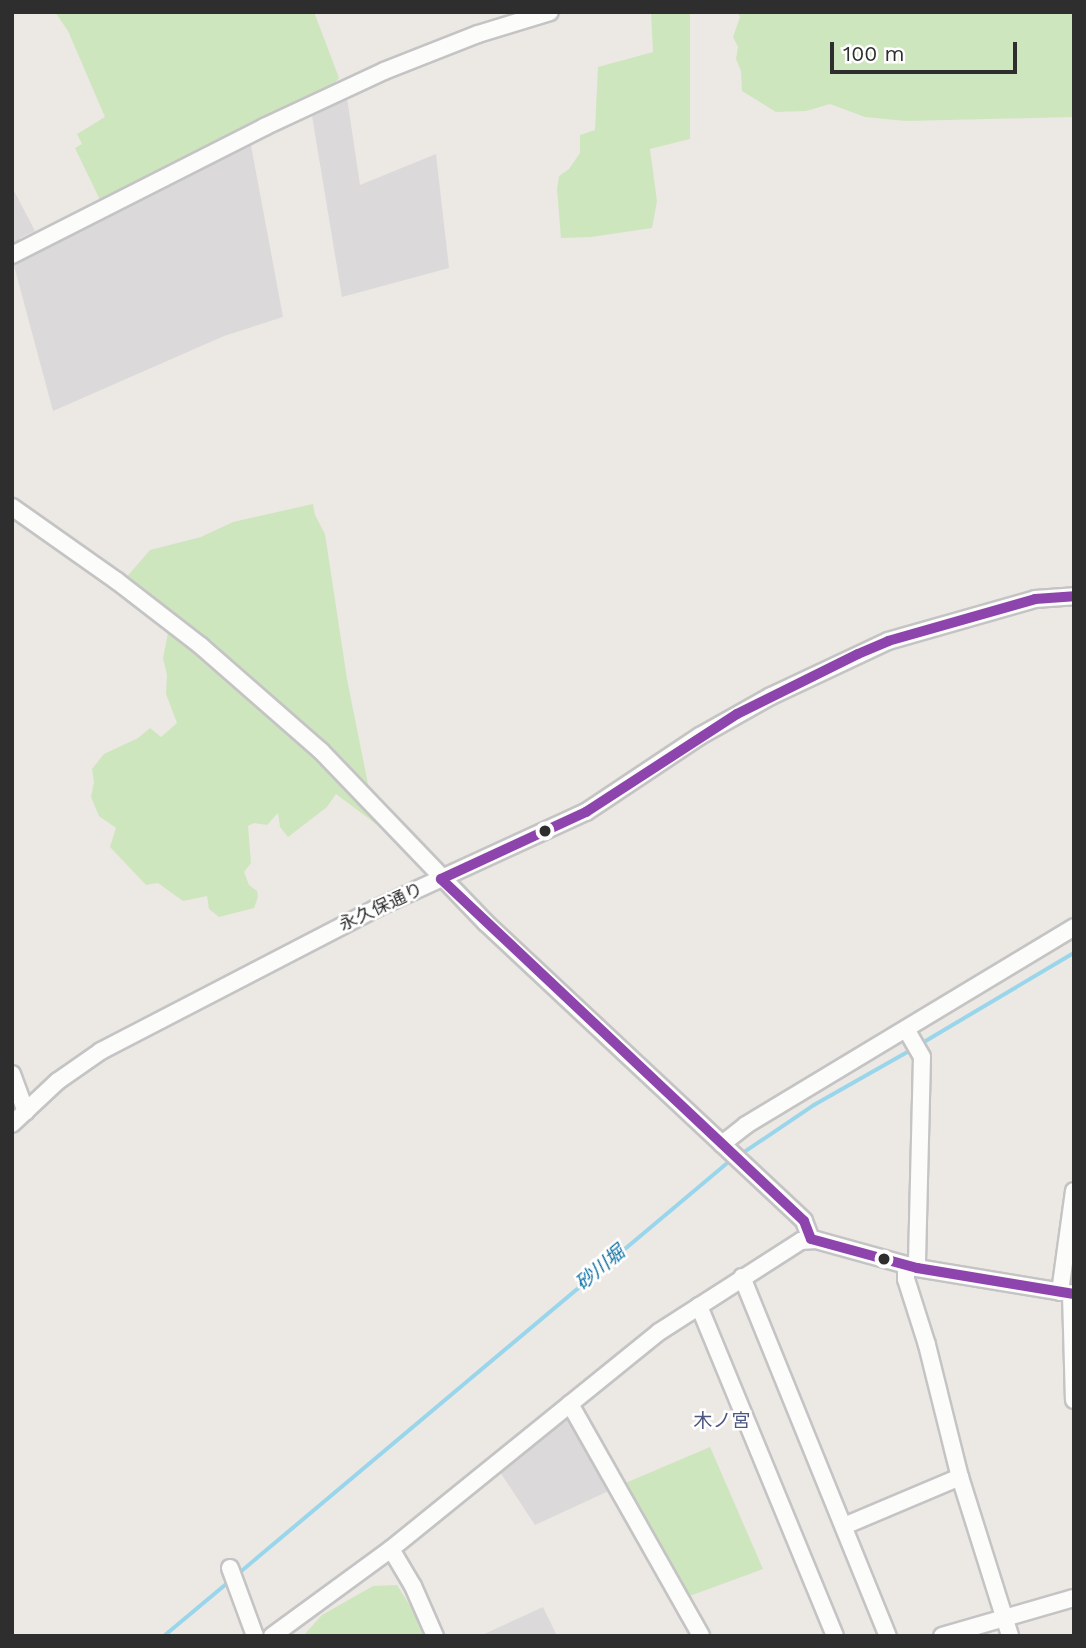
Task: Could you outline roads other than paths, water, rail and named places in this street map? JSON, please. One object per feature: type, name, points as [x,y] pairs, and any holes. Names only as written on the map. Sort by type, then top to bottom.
[{"type":"street","points":[[12,255],[264,127],[396,65],[478,34],[550,12]]},
{"type":"street","points":[[12,507],[117,581],[201,646],[321,751],[441,879],[804,1221],[811,1239]]},
{"type":"street","name":"永久保通り","points":[[12,1124],[58,1081],[101,1051],[377,908],[586,812],[719,725],[858,654],[888,641],[1035,599],[1074,596]]},
{"type":"street","points":[[724,1146],[747,1125],[907,1031],[1074,927]]},
{"type":"street","points":[[907,1031],[921,1054],[911,1267],[906,1279],[927,1345],[960,1477],[1010,1636]]},
{"type":"street","points":[[12,1074],[26,1112]]},
{"type":"street","points":[[1074,1191],[1068,1293],[1074,1399]]},
{"type":"street","points":[[272,1636],[391,1549],[659,1332],[801,1241],[811,1239],[911,1267],[1068,1293]]},
{"type":"street","points":[[742,1277],[888,1636]]},
{"type":"street","points":[[699,1306],[835,1636]]},
{"type":"street","points":[[570,1404],[701,1636]]},
{"type":"street","points":[[844,1526],[960,1477]]},
{"type":"street","points":[[391,1549],[413,1587],[435,1636]]},
{"type":"street","points":[[230,1567],[255,1636]]},
{"type":"street","points":[[942,1636],[1074,1598]]},
{"type":"waterway","name":"砂川堀","points":[[919,1045],[1074,953]]},
{"type":"waterway","name":"砂川堀","points":[[740,1155],[814,1105],[913,1049]]},
{"type":"waterway","name":"砂川堀","points":[[238,1574],[731,1160]]},
{"type":"waterway","name":"砂川堀","points":[[164,1636],[230,1581]]},
{"type":"district","name":"木ノ宮","points":[[722,1421]]}]
